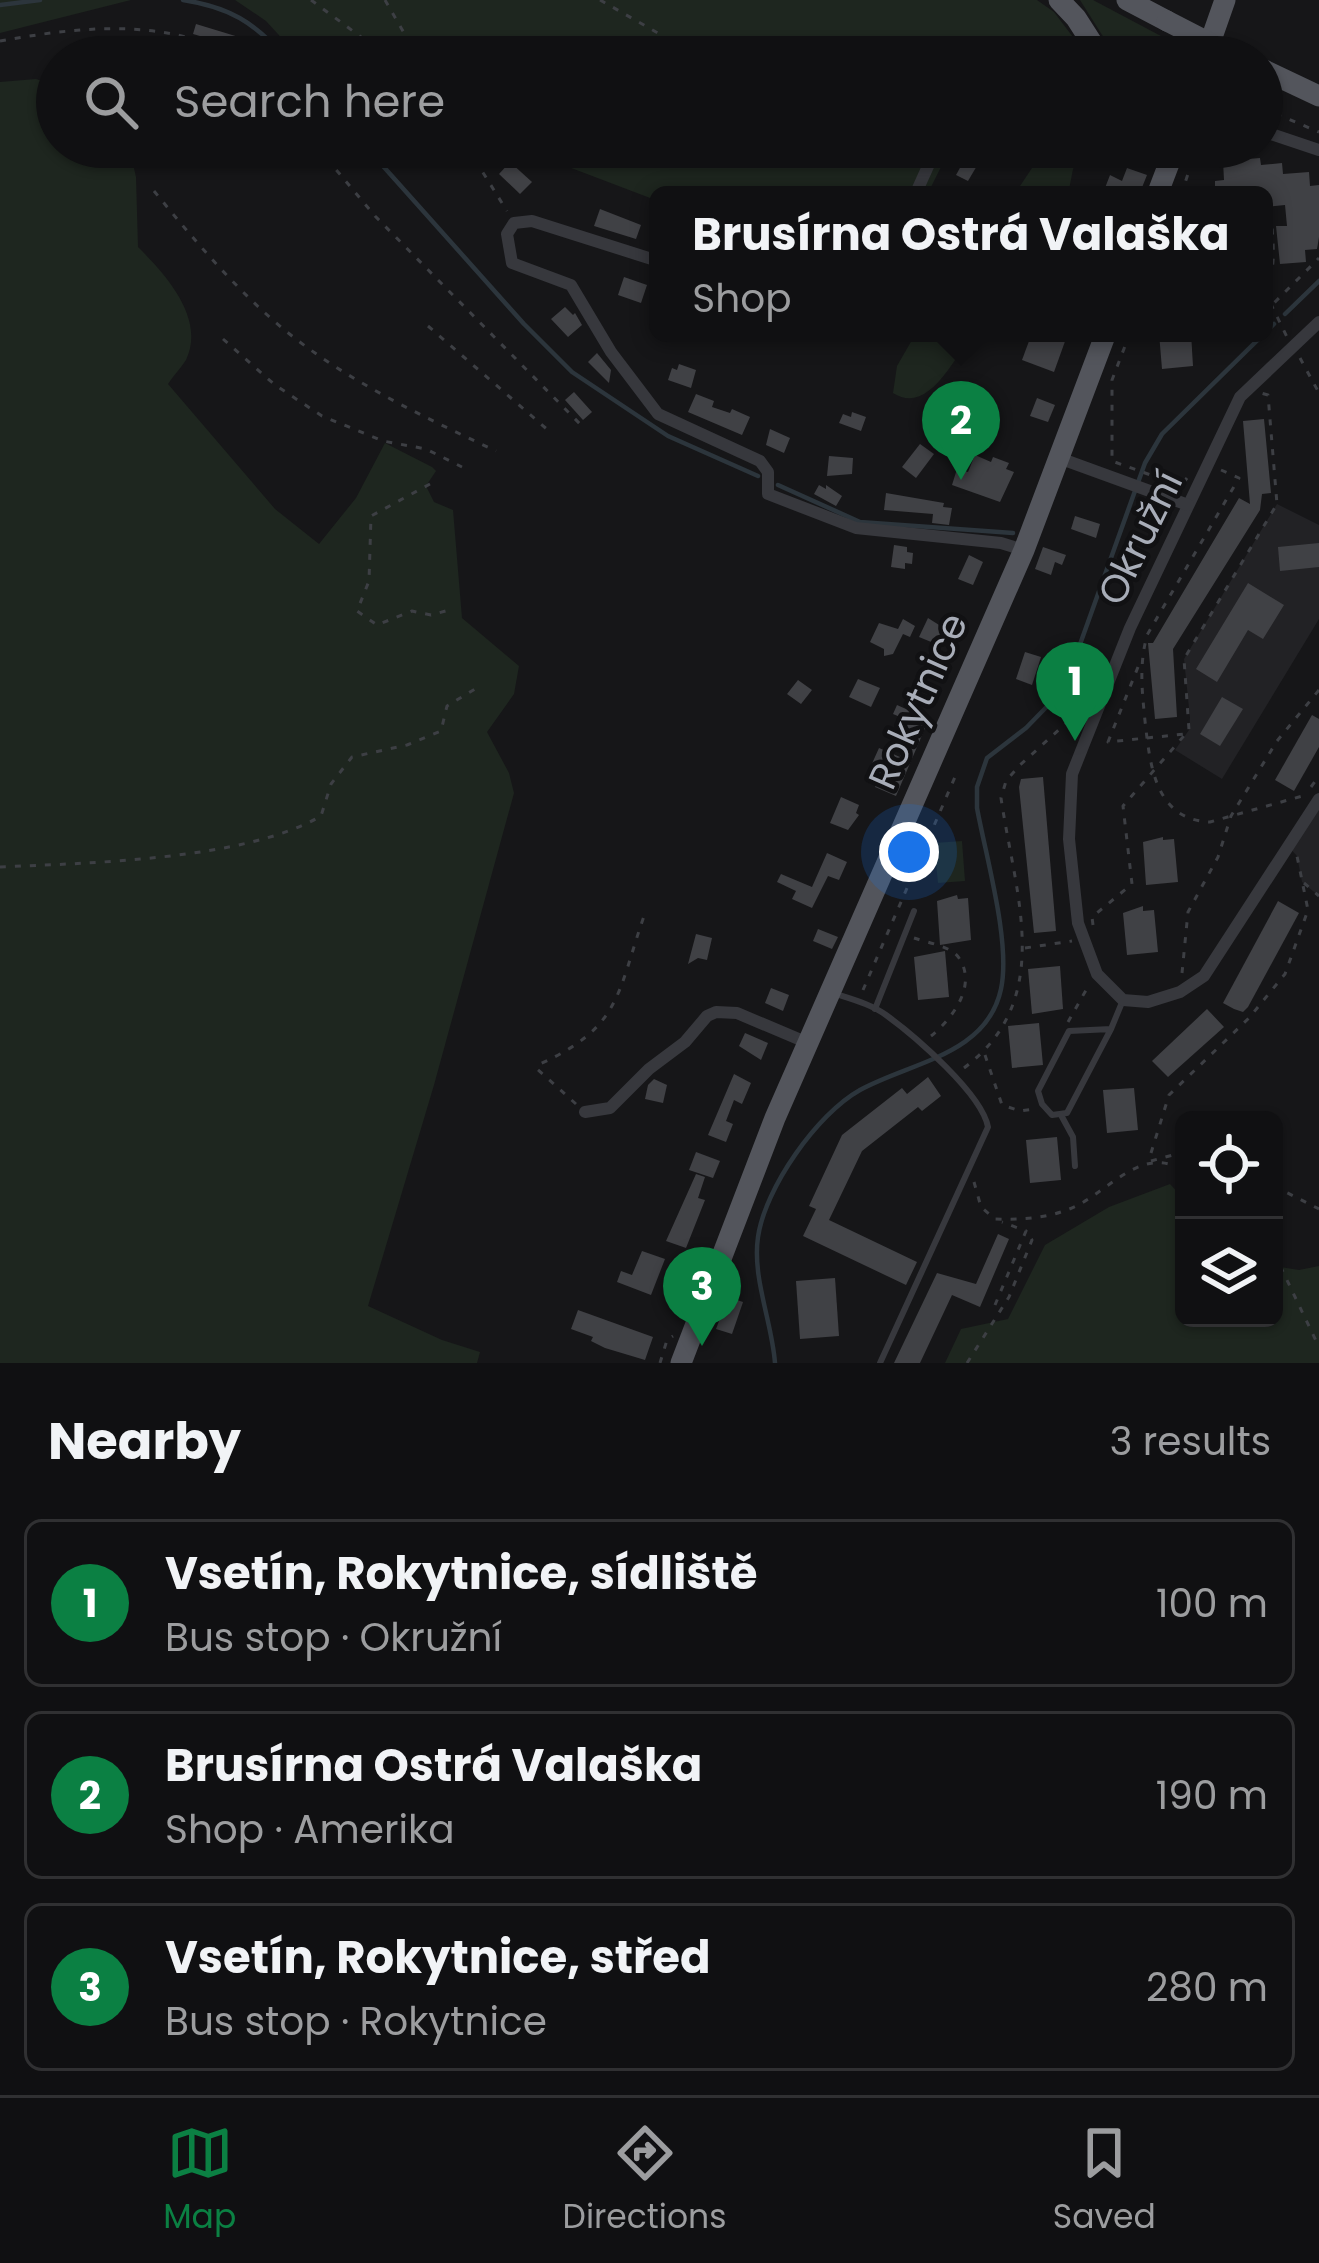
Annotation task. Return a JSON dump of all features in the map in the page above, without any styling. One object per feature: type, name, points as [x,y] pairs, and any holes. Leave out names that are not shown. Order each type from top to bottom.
[{"type":"main road","points":[[1059,0],[1088,36]]},
{"type":"main road","points":[[1127,0],[1196,36]]},
{"type":"main road","points":[[1212,36],[1225,0]]},
{"type":"main road","points":[[1283,79],[1319,96]]},
{"type":"main road","name":"Rokytnice","points":[[681,1363],[808,1042],[1024,550],[1103,342]]},
{"type":"street","points":[[1283,138],[1319,150]]},
{"type":"street","points":[[649,258],[532,221],[514,223],[506,235],[512,263],[571,286],[611,352],[658,414],[760,461],[768,472],[769,494],[856,529],[1001,543],[1024,550]]},
{"type":"street","name":"Okružní","points":[[1123,1000],[1097,974],[1078,940],[1069,839],[1072,774],[1130,628],[1240,397],[1319,322]]},
{"type":"street","points":[[1059,458],[1150,482],[1188,506]]},
{"type":"street","points":[[1123,1000],[1148,1002],[1180,992],[1204,976],[1316,803]]},
{"type":"street","points":[[585,1112],[610,1108],[716,1012],[737,1013],[808,1042]]},
{"type":"lane","points":[[875,1009],[914,911]]},
{"type":"lane","points":[[830,992],[875,1009],[922,1046],[985,1112],[988,1127],[880,1363]]},
{"type":"lane","points":[[1111,1029],[1070,1031],[1038,1091],[1052,1115],[1067,1113],[1111,1029],[1123,1000]]},
{"type":"lane","points":[[1061,1115],[1073,1137],[1076,1166]]},
{"type":"path","points":[[311,0],[360,36]]},
{"type":"path","points":[[385,0],[406,36]]},
{"type":"path","points":[[600,0],[663,36]]},
{"type":"path","points":[[0,41],[115,28],[154,29],[180,36]]},
{"type":"path","points":[[1283,117],[1319,132]]},
{"type":"path","points":[[335,168],[375,216],[580,424]]},
{"type":"path","points":[[480,168],[514,223]]},
{"type":"path","points":[[154,191],[207,255],[289,334],[385,397],[496,451]]},
{"type":"path","points":[[1286,334],[1273,309],[1319,258]]},
{"type":"path","points":[[428,326],[549,431]]},
{"type":"path","points":[[223,339],[274,385],[322,416],[383,441],[426,449],[461,467]]},
{"type":"path","points":[[1127,342],[1112,380],[1112,461],[1133,468],[1150,482]]},
{"type":"path","points":[[1298,353],[1319,393]]},
{"type":"path","points":[[1024,948],[1095,936],[1092,917],[1132,884],[1123,806],[1187,734],[1190,718],[1184,659],[1277,504],[1268,395],[1252,394]]},
{"type":"path","points":[[1187,734],[1108,742],[1148,635],[1239,478],[1208,465]]},
{"type":"path","points":[[430,484],[371,516],[369,581],[357,610],[377,625],[412,610],[431,615],[453,609]]},
{"type":"path","points":[[1139,663],[1151,776],[1176,813],[1210,822],[1306,796],[1319,776]]},
{"type":"path","points":[[0,867],[149,858],[291,833],[321,816],[331,784],[352,757],[407,745],[441,730],[447,706],[480,686]]},
{"type":"path","points":[[1180,992],[1188,912],[1218,857],[1231,816],[1277,741],[1319,690]]},
{"type":"path","points":[[952,1076],[984,1051],[1011,1012],[1022,980],[1024,948],[1001,798],[1006,781],[1087,708],[1081,726]]},
{"type":"path","points":[[858,1001],[955,777]]},
{"type":"path","points":[[1151,1153],[1169,1095],[1249,1018],[1285,974],[1308,910],[1297,856],[1288,846]]},
{"type":"path","points":[[1302,882],[1319,896]]},
{"type":"path","points":[[585,1112],[537,1069],[588,1038],[608,1018],[644,916]]},
{"type":"path","points":[[904,935],[947,949],[959,957],[964,972],[957,1008],[922,1046]]},
{"type":"path","points":[[1078,940],[1078,956]]},
{"type":"path","points":[[1069,1020],[1090,982],[1084,972]]},
{"type":"path","points":[[984,1051],[1002,1105],[1020,1111],[1036,1109]]},
{"type":"path","points":[[1031,1098],[1044,1120]]},
{"type":"path","points":[[994,1219],[1025,1220],[1068,1209],[1148,1162],[1175,1154]]},
{"type":"path","points":[[1148,1162],[1175,1166]]},
{"type":"path","points":[[967,1363],[1010,1297],[1032,1240],[1026,1231],[994,1219],[981,1207],[970,1167]]},
{"type":"path","points":[[1283,1191],[1319,1209]]},
{"type":"path","points":[[995,1305],[1026,1231]]},
{"type":"path","points":[[1283,1272],[1319,1347]]},
{"type":"shaded area","points":[[0,0],[131,0],[0,33]]},
{"type":"shaded area","points":[[235,0],[1037,0],[1054,12],[1072,36],[280,36]]},
{"type":"shaded area","points":[[1080,0],[1093,0],[1161,36],[1103,36]]},
{"type":"shaded area","points":[[36,79],[36,168],[134,168],[138,247],[180,298],[191,328],[186,360],[168,384],[275,509],[319,544],[356,498],[385,443],[432,467],[436,471],[426,486],[434,502],[453,510],[462,618],[519,666],[514,694],[487,732],[514,793],[368,1306],[480,1352],[477,1363],[0,1363],[0,82]]},
{"type":"shaded area","points":[[571,168],[940,168],[932,186],[649,186],[649,198]]},
{"type":"shaded area","points":[[1032,168],[1074,168],[1070,186],[1020,186]]},
{"type":"shaded area","points":[[911,342],[968,342],[940,381],[918,397],[893,393],[897,366]]},
{"type":"shaded area","points":[[1277,504],[1319,525],[1319,619],[1222,779],[1175,750],[1189,730],[1184,659]]},
{"type":"shaded area","points":[[1319,798],[1319,896],[1302,882],[1297,856],[1288,846]]},
{"type":"shaded area","points":[[962,841],[965,881],[938,883],[934,843]]},
{"type":"shaded area","points":[[1170,1184],[1175,1189],[1175,1327],[1283,1327],[1283,1267],[1319,1266],[1319,1363],[945,1363],[961,1329],[1008,1319],[1045,1245],[1109,1207]]},
{"type":"building","points":[[196,24],[235,36],[200,36],[193,34]]},
{"type":"building","points":[[504,168],[517,168],[532,182],[520,194],[499,174]]},
{"type":"building","points":[[960,168],[976,168],[968,181],[956,175]]},
{"type":"building","points":[[1127,168],[1147,175],[1143,186],[1106,186],[1110,175],[1122,181]]},
{"type":"building","points":[[1223,168],[1309,172],[1310,186],[1319,185],[1319,237],[1317,249],[1305,250],[1306,262],[1280,264],[1276,226],[1287,226],[1285,205],[1273,206],[1273,186],[1215,186],[1215,181],[1224,180]]},
{"type":"building","points":[[600,209],[641,225],[636,239],[594,226]]},
{"type":"building","points":[[624,277],[647,285],[641,303],[618,295]]},
{"type":"building","points":[[565,307],[582,325],[568,337],[551,319]]},
{"type":"building","points":[[1029,342],[1065,342],[1054,372],[1022,360]]},
{"type":"building","points":[[1160,342],[1192,342],[1193,366],[1162,369]]},
{"type":"building","points":[[597,353],[611,370],[609,383],[588,362]]},
{"type":"building","points":[[679,364],[696,370],[691,388],[668,380]]},
{"type":"building","points":[[574,392],[592,412],[583,420],[565,400]]},
{"type":"building","points":[[696,394],[714,401],[712,407],[750,417],[742,435],[688,412]]},
{"type":"building","points":[[1037,398],[1055,405],[1048,422],[1030,416]]},
{"type":"building","points":[[852,412],[866,417],[861,431],[839,423],[843,414],[851,417]]},
{"type":"building","points":[[1264,419],[1271,493],[1262,494],[1260,510],[1173,649],[1177,717],[1155,719],[1148,643],[1153,643],[1239,498],[1250,504],[1243,421]]},
{"type":"building","points":[[770,429],[790,438],[784,453],[766,445]]},
{"type":"building","points":[[920,444],[934,454],[916,478],[902,467]]},
{"type":"building","points":[[975,455],[1009,463],[1006,469],[1014,472],[1000,502],[952,485],[957,469],[968,472]]},
{"type":"building","points":[[829,456],[853,458],[852,474],[827,476]]},
{"type":"building","points":[[819,485],[842,496],[836,506],[814,494]]},
{"type":"building","points":[[886,493],[944,503],[943,507],[952,508],[949,525],[932,523],[933,514],[884,510]]},
{"type":"building","points":[[1075,516],[1100,524],[1096,538],[1071,529]]},
{"type":"building","points":[[1319,543],[1319,567],[1280,571],[1278,547]]},
{"type":"building","points":[[894,545],[913,553],[912,564],[905,563],[905,569],[891,567]]},
{"type":"building","points":[[1043,547],[1066,555],[1062,565],[1055,562],[1051,575],[1035,569]]},
{"type":"building","points":[[969,555],[983,562],[973,585],[958,579]]},
{"type":"building","points":[[1248,583],[1284,605],[1263,639],[1248,630],[1217,682],[1196,669]]},
{"type":"building","points":[[928,618],[947,630],[941,646],[919,637]]},
{"type":"building","points":[[903,619],[915,626],[910,637],[903,634],[893,654],[884,656],[884,649],[870,642],[879,623],[898,629]]},
{"type":"building","points":[[1025,652],[1041,657],[1032,685],[1016,679]]},
{"type":"building","points":[[858,679],[880,688],[871,707],[849,697]]},
{"type":"building","points":[[798,680],[812,690],[801,704],[787,694]]},
{"type":"building","points":[[1222,697],[1243,709],[1220,746],[1200,734]]},
{"type":"building","points":[[897,705],[924,717],[926,726],[896,796],[875,787],[881,773],[870,768],[879,748],[900,757],[908,739],[898,735],[905,719],[893,714]]},
{"type":"building","points":[[1312,715],[1319,719],[1319,747],[1294,791],[1275,780]]},
{"type":"building","points":[[1043,777],[1056,931],[1034,933],[1019,787],[1021,779]]},
{"type":"building","points":[[841,797],[859,805],[859,815],[848,830],[830,823]]},
{"type":"building","points":[[1174,839],[1178,882],[1146,885],[1143,842]]},
{"type":"building","points":[[827,853],[847,862],[839,880],[828,876],[812,908],[792,899],[796,891],[777,882],[781,874],[812,887]]},
{"type":"building","points":[[957,895],[968,898],[971,940],[940,945],[937,901]]},
{"type":"building","points":[[1278,901],[1299,913],[1248,1007],[1243,1012],[1234,1009],[1223,1003]]},
{"type":"building","points":[[1143,906],[1143,911],[1154,910],[1158,952],[1127,955],[1123,913]]},
{"type":"building","points":[[818,929],[838,937],[832,949],[813,941]]},
{"type":"building","points":[[696,934],[712,938],[707,960],[698,958],[688,964]]},
{"type":"building","points":[[945,951],[949,997],[918,1000],[914,957]]},
{"type":"building","points":[[1060,966],[1063,1009],[1032,1014],[1028,969]]},
{"type":"building","points":[[771,988],[789,995],[783,1011],[765,1003]]},
{"type":"building","points":[[1207,1009],[1224,1027],[1168,1077],[1152,1061]]},
{"type":"building","points":[[1039,1023],[1043,1065],[1012,1068],[1008,1026]]},
{"type":"building","points":[[745,1033],[768,1043],[761,1060],[739,1046]]},
{"type":"building","points":[[734,1074],[751,1083],[742,1104],[734,1100],[726,1121],[733,1124],[726,1142],[708,1135]]},
{"type":"building","points":[[928,1077],[941,1096],[922,1111],[918,1107],[862,1151],[829,1220],[917,1262],[906,1285],[803,1236],[816,1209],[809,1206],[842,1135],[902,1088],[907,1094]]},
{"type":"building","points":[[654,1079],[667,1085],[663,1103],[645,1099]]},
{"type":"building","points":[[1134,1088],[1138,1130],[1107,1133],[1103,1090]]},
{"type":"building","points":[[1057,1137],[1061,1180],[1030,1183],[1026,1140]]},
{"type":"building","points":[[696,1152],[720,1161],[713,1178],[689,1170]]},
{"type":"building","points":[[696,1174],[705,1177],[698,1198],[705,1200],[686,1248],[666,1241]]},
{"type":"building","points":[[998,1234],[1009,1239],[980,1307],[952,1295],[920,1363],[894,1363],[937,1273],[976,1284]]},
{"type":"building","points":[[642,1251],[665,1259],[651,1295],[617,1282],[621,1271],[632,1275]]},
{"type":"building","points":[[835,1278],[839,1336],[800,1339],[796,1281]]},
{"type":"building","points":[[728,1297],[743,1302],[732,1334],[716,1329]]},
{"type":"building","points":[[578,1310],[653,1337],[645,1360],[605,1348],[591,1341],[593,1337],[571,1329]]},
{"type":"waterway","points":[[0,5],[40,0]]},
{"type":"waterway","points":[[183,0],[240,18],[264,36]]},
{"type":"waterway","points":[[385,168],[572,372],[668,436],[758,476]]},
{"type":"waterway","points":[[1285,314],[1319,281]]},
{"type":"waterway","points":[[775,1363],[757,1253],[771,1197],[795,1154],[844,1101],[964,1043],[993,1011],[1001,989],[1003,948],[977,808],[977,787],[987,758],[1026,728],[1064,689],[1145,463],[1162,434],[1256,342]]},
{"type":"waterway","points":[[778,485],[860,522],[1013,533]]},
{"type":"place","name":"Brusírna Ostrá Valaška","points":[[961,480]]},
{"type":"place","name":"Vsetín, Rokytnice, sídliště","points":[[1075,741]]},
{"type":"place","name":"Vsetín, Rokytnice, střed","points":[[702,1346]]}]
